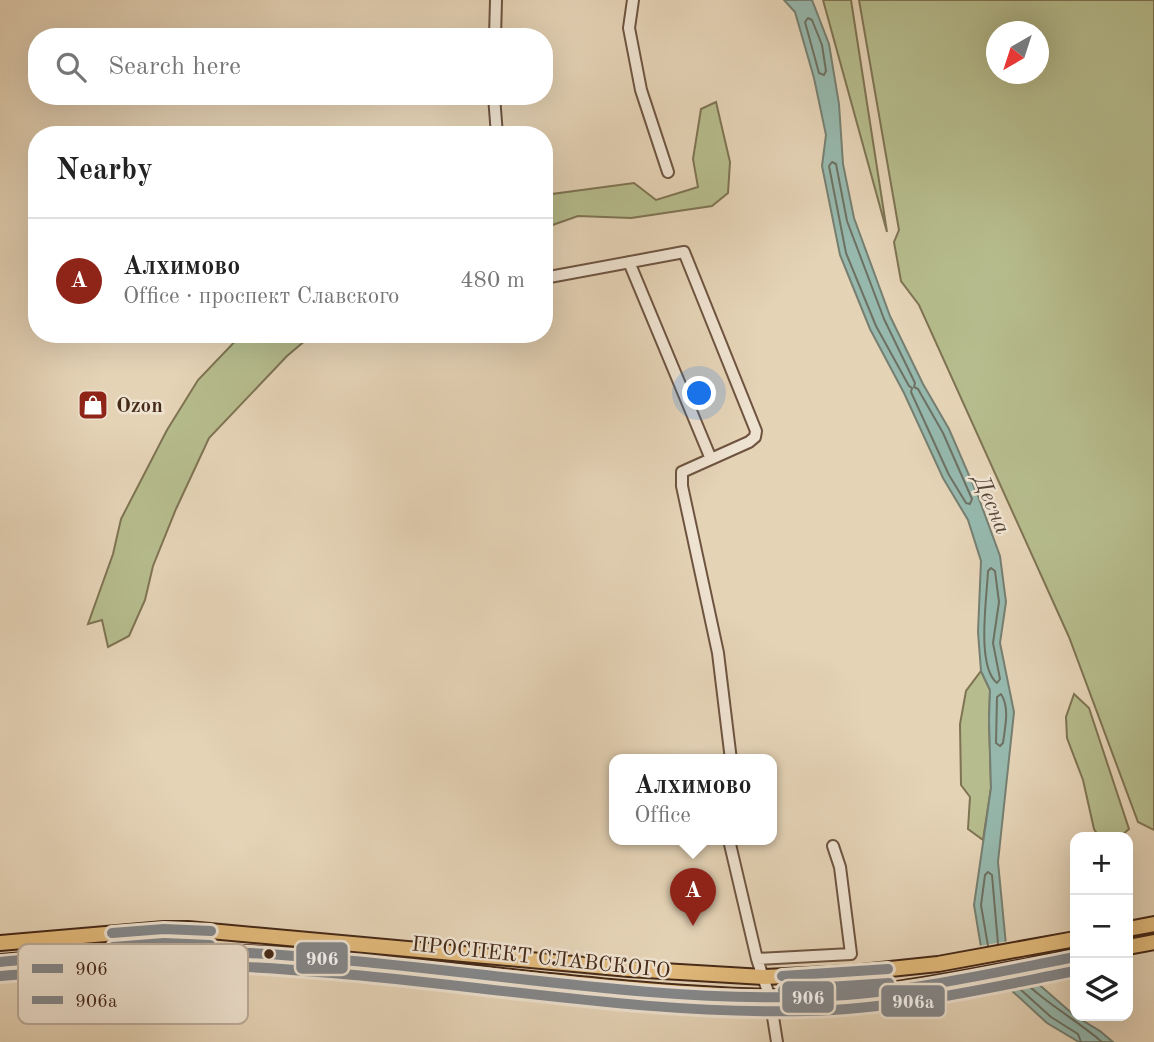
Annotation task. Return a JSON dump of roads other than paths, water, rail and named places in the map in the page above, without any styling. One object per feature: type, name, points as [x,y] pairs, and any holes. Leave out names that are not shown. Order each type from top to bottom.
[{"type":"main road","name":"ПРОСПЕКТ СЛАВСКОГО","points":[[0,943],[188,929],[637,970],[764,977],[852,973],[938,964],[1070,940]]},
{"type":"main road","points":[[1133,946],[1153,942]]},
{"type":"main road","name":"ПРОСПЕКТ СЛАВСКОГО","points":[[248,955],[395,964],[663,991],[770,998],[838,996],[938,983],[1070,958]]},
{"type":"main road","name":"ПРОСПЕКТ СЛАВСКОГО","points":[[0,962],[18,961]]},
{"type":"street","points":[[495,28],[496,0]]},
{"type":"street","points":[[633,0],[629,28],[641,90],[668,172]]},
{"type":"street","points":[[495,105],[496,126]]},
{"type":"street","points":[[553,276],[684,252],[756,431],[755,437],[749,442],[682,472],[681,480],[718,653],[730,754]]},
{"type":"street","points":[[629,262],[711,459]]},
{"type":"street","points":[[731,845],[757,959],[770,998],[777,1042]]},
{"type":"street","points":[[757,959],[851,954],[840,867],[833,846]]},
{"type":"water","points":[[784,0],[812,0],[829,44],[839,104],[843,164],[854,218],[890,316],[923,384],[949,429],[1000,556],[1006,602],[1000,643],[1014,712],[998,862],[1006,945],[1027,974],[1070,1012],[1070,1021],[1083,1021],[1113,1042],[1079,1042],[1047,1023],[984,965],[974,905],[991,788],[990,690],[981,671],[978,632],[981,561],[968,520],[943,478],[904,393],[870,329],[840,255],[822,166],[826,135],[814,78],[795,12]]},
{"type":"place","name":"Ozon","points":[[93,405]]},
{"type":"place","name":"Алхимово","points":[[693,926]]},
{"type":"water label","name":"Десна","points":[[993,504]]}]
